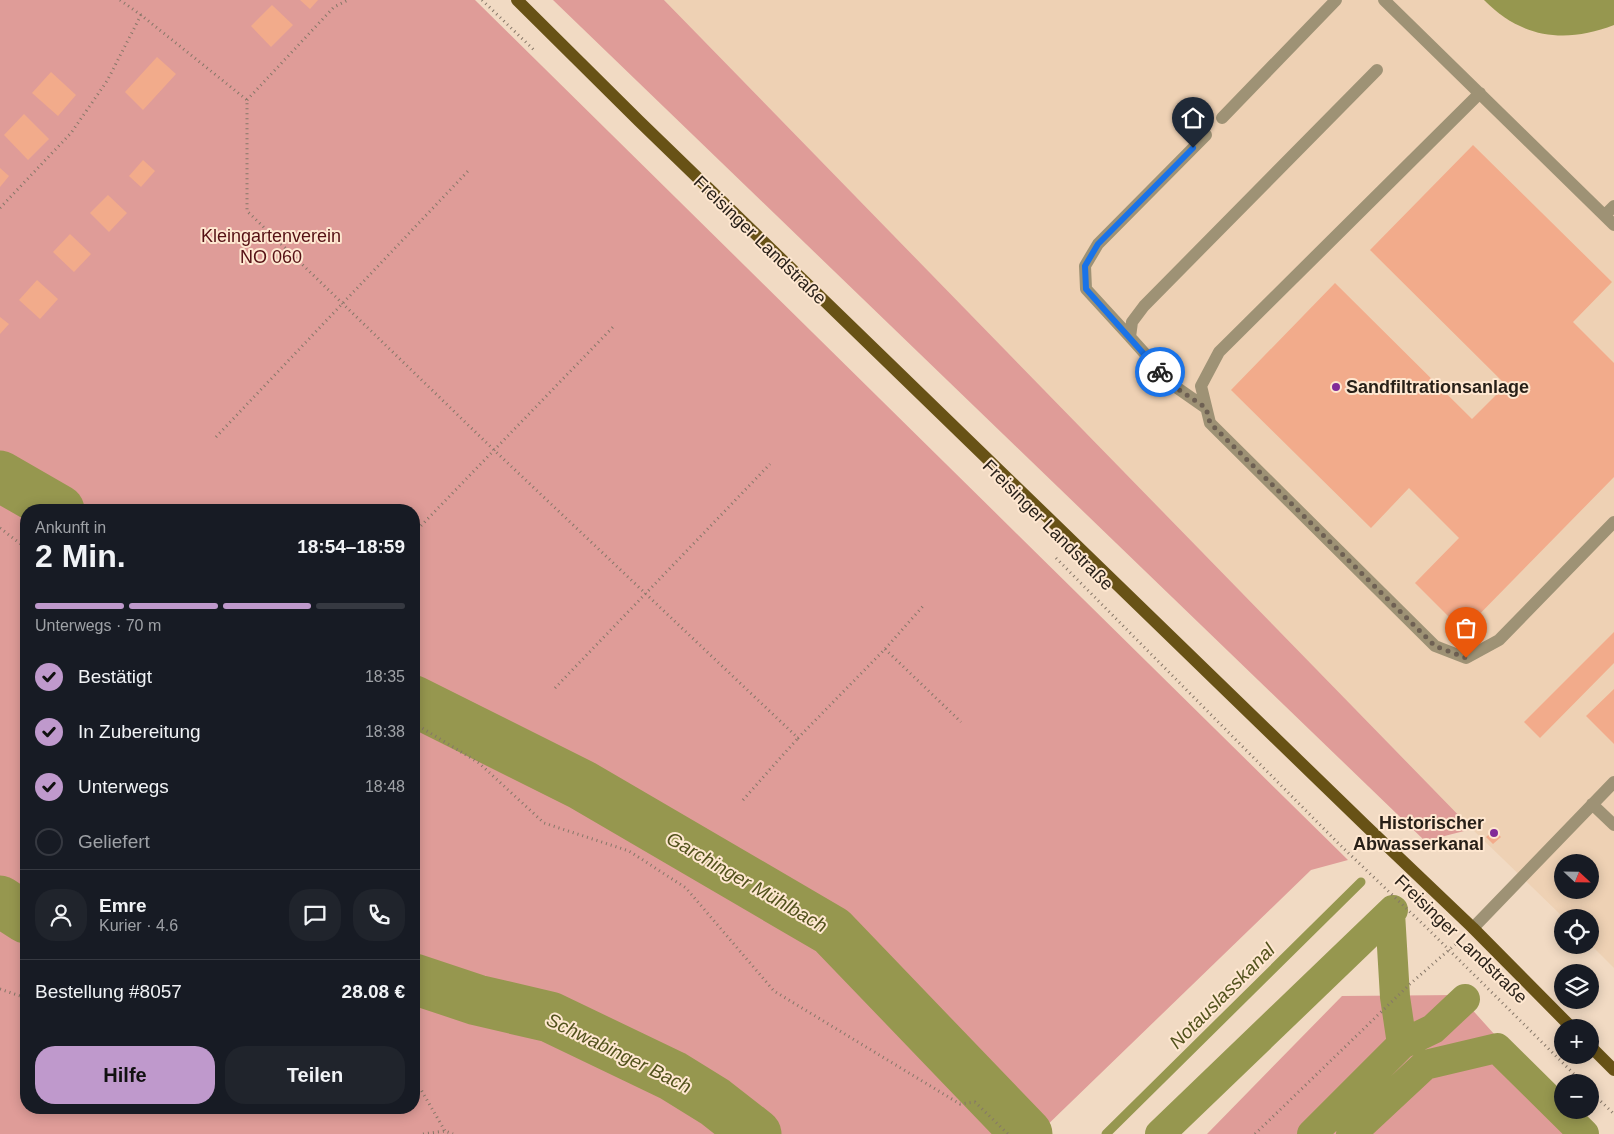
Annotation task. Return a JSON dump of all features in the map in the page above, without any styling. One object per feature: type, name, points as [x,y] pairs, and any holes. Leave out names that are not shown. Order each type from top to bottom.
[{"type":"main road","name":"Freisinger Landstraße","points":[[517,0],[639,121],[1472,928],[1563,1019]]},
{"type":"main road","points":[[1599,1055],[1614,1070]]},
{"type":"lane","points":[[1222,118],[1336,0]]},
{"type":"lane","points":[[1384,0],[1614,224]]},
{"type":"lane","points":[[1130,337],[1132,322],[1144,306],[1377,70]]},
{"type":"lane","points":[[1480,93],[1219,352],[1201,386],[1210,423],[1435,646],[1466,658],[1499,640],[1614,522]]},
{"type":"lane","points":[[1206,135],[1098,244],[1085,266],[1086,289],[1172,385],[1206,408]]},
{"type":"lane","points":[[1605,215],[1614,206]]},
{"type":"lane","points":[[1472,928],[1614,782]]},
{"type":"lane","points":[[1592,804],[1614,826]]},
{"type":"path","points":[[120,0],[247,100]]},
{"type":"path","points":[[348,0],[334,7],[247,100],[247,211],[494,450],[798,738]]},
{"type":"path","points":[[482,0],[540,55]]},
{"type":"path","points":[[0,208],[70,133],[107,81],[141,15]]},
{"type":"path","points":[[216,437],[469,170]]},
{"type":"path","points":[[420,527],[614,326]]},
{"type":"path","points":[[556,688],[770,464]]},
{"type":"path","points":[[0,528],[20,543]]},
{"type":"path","name":"Freisinger Landstraße","points":[[1054,556],[1339,844],[1574,1074]]},
{"type":"path","points":[[743,800],[798,738],[885,649],[925,604]]},
{"type":"path","points":[[885,649],[960,722]]},
{"type":"path","points":[[420,727],[479,763],[544,823],[629,851],[686,888],[774,991],[960,1104],[975,1102],[1008,1134]]},
{"type":"path","points":[[1255,1134],[1410,984],[1449,951]]},
{"type":"path","points":[[0,989],[20,996]]},
{"type":"path","points":[[420,1088],[445,1131]]},
{"type":"path","points":[[1599,1100],[1614,1114]]},
{"type":"path","points":[[423,1134],[445,1131],[453,1134]]},
{"type":"shaded area","points":[[664,0],[1614,0],[1614,968],[1599,953],[1599,909],[1555,909],[1472,829]]},
{"type":"shaded area","points":[[1484,0],[1614,0],[1614,25],[1578,34],[1544,34],[1528,30],[1513,23]]},
{"type":"green space","name":"Kleingartenverein NO 060","points":[[0,0],[475,0],[1348,860],[1311,870],[1038,1134],[0,1134]]},
{"type":"green space","points":[[553,0],[664,0],[1472,829],[1425,841]]},
{"type":"green space","points":[[1459,995],[1554,1101],[1554,1119],[1571,1119],[1584,1134],[1207,1134],[1342,996]]},
{"type":"building","points":[[300,0],[318,0],[310,9]]},
{"type":"building","points":[[272,5],[293,25],[271,47],[251,26]]},
{"type":"building","points":[[157,57],[176,74],[143,110],[125,92]]},
{"type":"building","points":[[51,72],[76,95],[58,116],[32,93]]},
{"type":"building","points":[[24,114],[49,139],[28,160],[4,135]]},
{"type":"building","name":"Sandfiltrationsanlage","points":[[1473,145],[1612,282],[1573,322],[1614,363],[1614,477],[1463,631],[1415,583],[1459,538],[1409,488],[1371,528],[1231,390],[1335,283],[1472,419],[1506,385],[1370,250]]},
{"type":"building","points":[[143,160],[155,171],[141,187],[129,176]]},
{"type":"building","points":[[0,168],[9,176],[0,187]]},
{"type":"building","points":[[108,195],[127,213],[109,232],[90,213]]},
{"type":"building","points":[[70,234],[91,254],[74,272],[53,252]]},
{"type":"building","points":[[37,280],[58,299],[40,319],[19,300]]},
{"type":"building","points":[[0,317],[9,324],[0,334]]},
{"type":"building","points":[[1614,632],[1614,663],[1540,738],[1524,722]]},
{"type":"building","points":[[1614,689],[1614,744],[1586,716]]},
{"type":"building","name":"Historischer Abwasserkanal","points":[[1494,830],[1501,837],[1493,844],[1486,837]]},
{"type":"waterway","name":"Garchinger Mühlbach","points":[[0,476],[49,504]]},
{"type":"waterway","name":"Garchinger Mühlbach","points":[[420,704],[582,785],[832,931],[1027,1134]]},
{"type":"waterway","name":"Notauslasskanal","points":[[1106,1134],[1361,882]]},
{"type":"waterway","name":"Schwabinger Bach","points":[[0,901],[20,914]]},
{"type":"waterway","points":[[1160,1134],[1393,910]]},
{"type":"waterway","points":[[1390,913],[1395,997],[1402,1044]]},
{"type":"waterway","name":"Schwabinger Bach","points":[[420,981],[477,1000],[550,1017],[673,1076],[715,1102],[756,1134]]},
{"type":"waterway","points":[[1312,1134],[1402,1044],[1433,1029],[1465,999]]},
{"type":"waterway","points":[[1351,1134],[1425,1065],[1497,1048],[1584,1134]]},
{"type":"way so far","points":[[1160,372],[1172,385],[1206,408],[1210,423],[1435,646],[1466,658]]},
{"type":"place","name":"Sandfiltrationsanlage","points":[[1336,387]]},
{"type":"place","name":"Historischer Abwasserkanal","points":[[1494,833]]},
{"type":"route","points":[[1160,372],[1086,289],[1085,266],[1098,244],[1193,148]]}]
